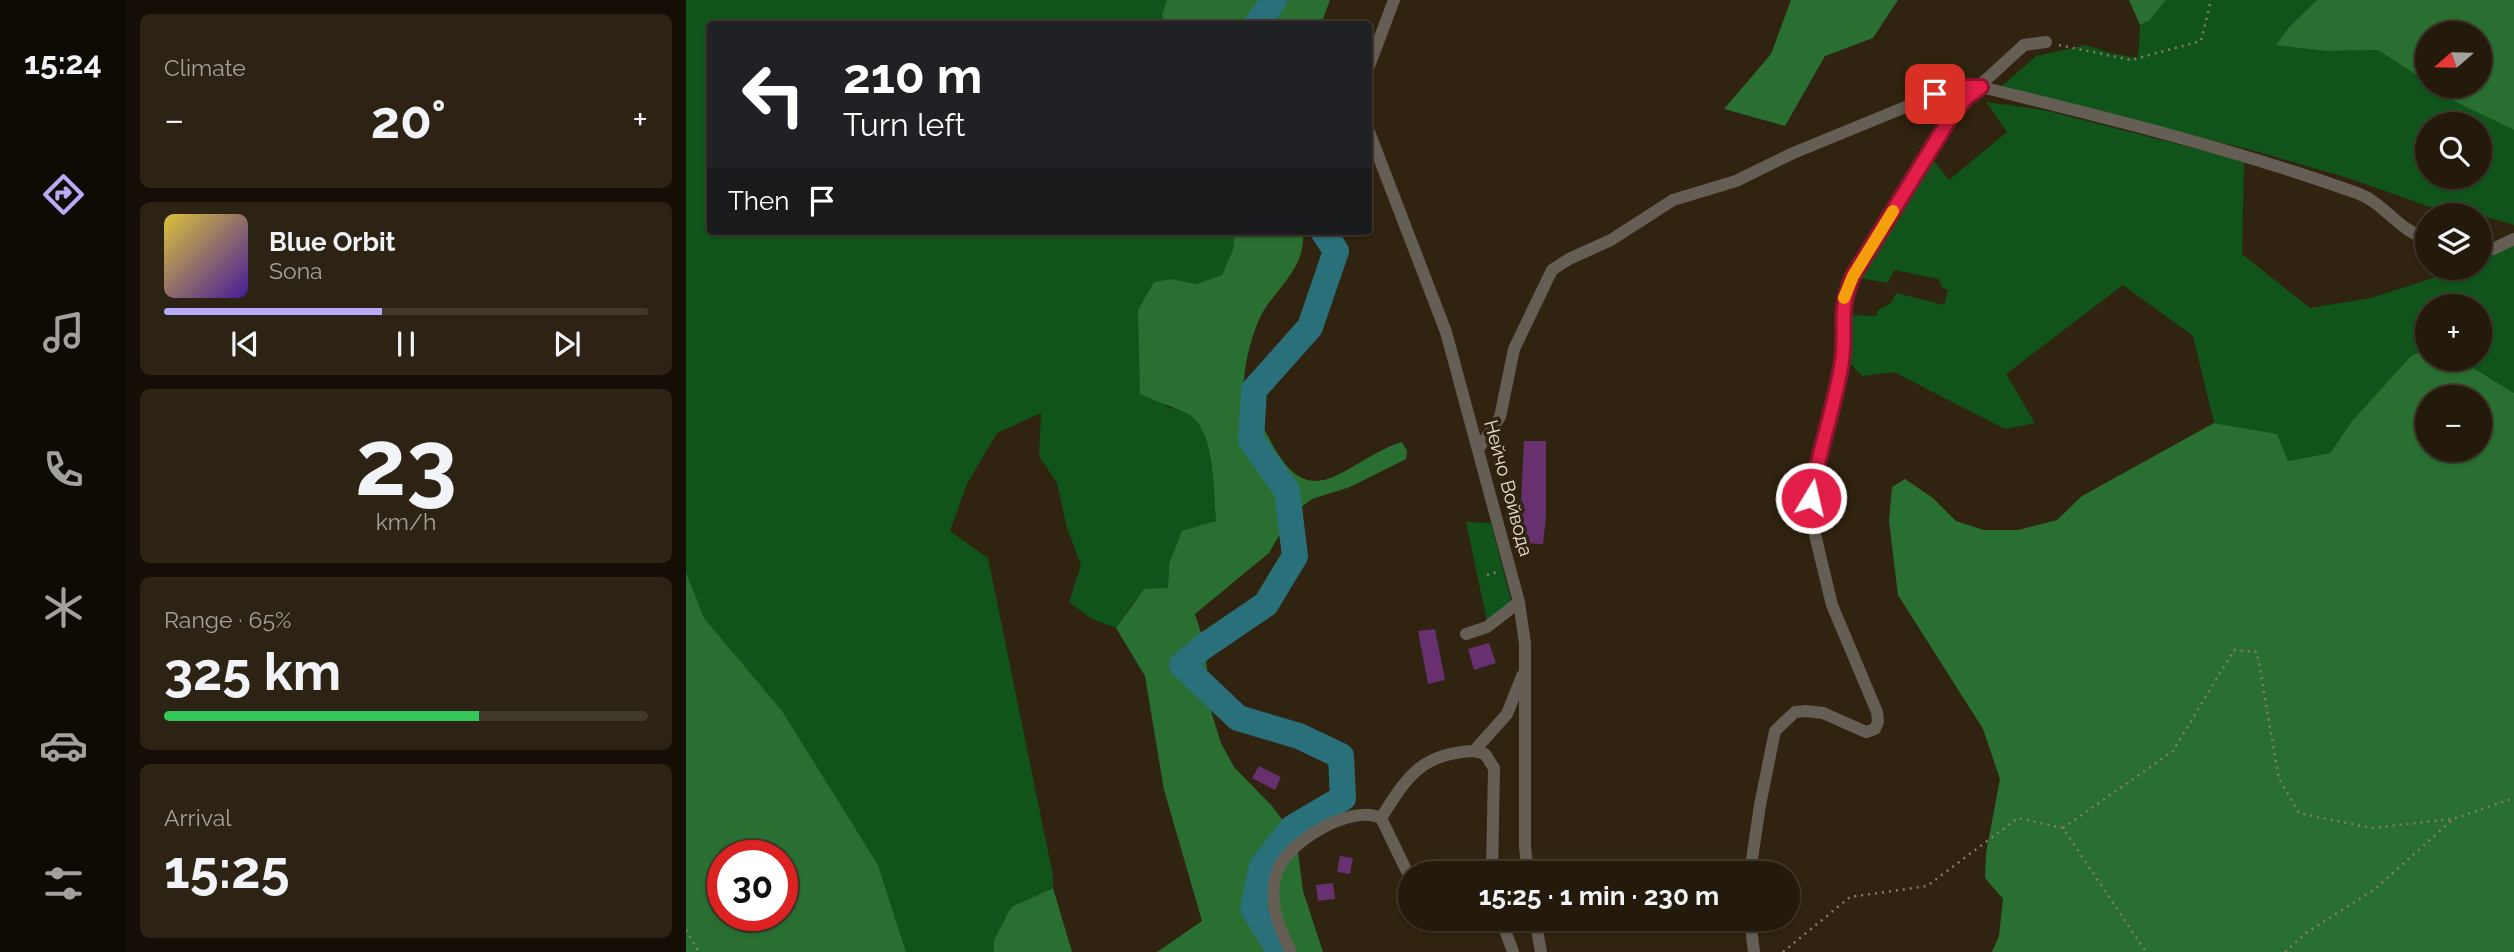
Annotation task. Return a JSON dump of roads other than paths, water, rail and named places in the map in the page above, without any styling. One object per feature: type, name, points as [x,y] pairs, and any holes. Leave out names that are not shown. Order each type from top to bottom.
[{"type":"street","points":[[1372,58],[1394,0]]},
{"type":"street","points":[[1752,861],[1775,731],[1794,712],[1823,713],[1866,732],[1875,729],[1878,722],[1877,712],[1832,605],[1812,522],[1811,498],[1817,460],[1842,359],[1844,298],[1853,276],[1952,115],[1966,98],[2025,46],[2046,42]]},
{"type":"street","points":[[1479,448],[1500,417],[1514,349],[1552,270],[1569,259],[1611,240],[1673,200],[1736,181],[1791,154],[1954,87],[1981,87],[2245,154],[2361,194],[2380,206],[2398,225],[2415,233]]},
{"type":"street","name":"Нейчо Войвода","points":[[1372,139],[1446,332],[1518,602],[1525,643],[1527,861]]},
{"type":"street","points":[[2492,249],[2514,239]]},
{"type":"street","points":[[1466,634],[1487,627],[1518,602]]},
{"type":"street","points":[[1474,751],[1507,715],[1525,669]]},
{"type":"street","points":[[1381,818],[1413,772],[1428,761],[1455,752],[1474,751],[1485,754],[1494,768],[1492,861]]},
{"type":"street","points":[[1291,952],[1275,918],[1275,875],[1282,862],[1318,830],[1359,815],[1374,815],[1381,818],[1402,861]]},
{"type":"street","points":[[1505,931],[1513,952]]},
{"type":"street","points":[[1537,931],[1541,952]]},
{"type":"street","points":[[1751,931],[1754,952]]},
{"type":"waterway","points":[[1259,21],[1274,0]]},
{"type":"waterway","points":[[1280,952],[1253,908],[1262,866],[1292,828],[1343,798],[1341,756],[1299,736],[1238,718],[1182,665],[1203,647],[1266,604],[1295,556],[1287,491],[1251,440],[1254,390],[1310,327],[1336,251],[1326,235]]}]
